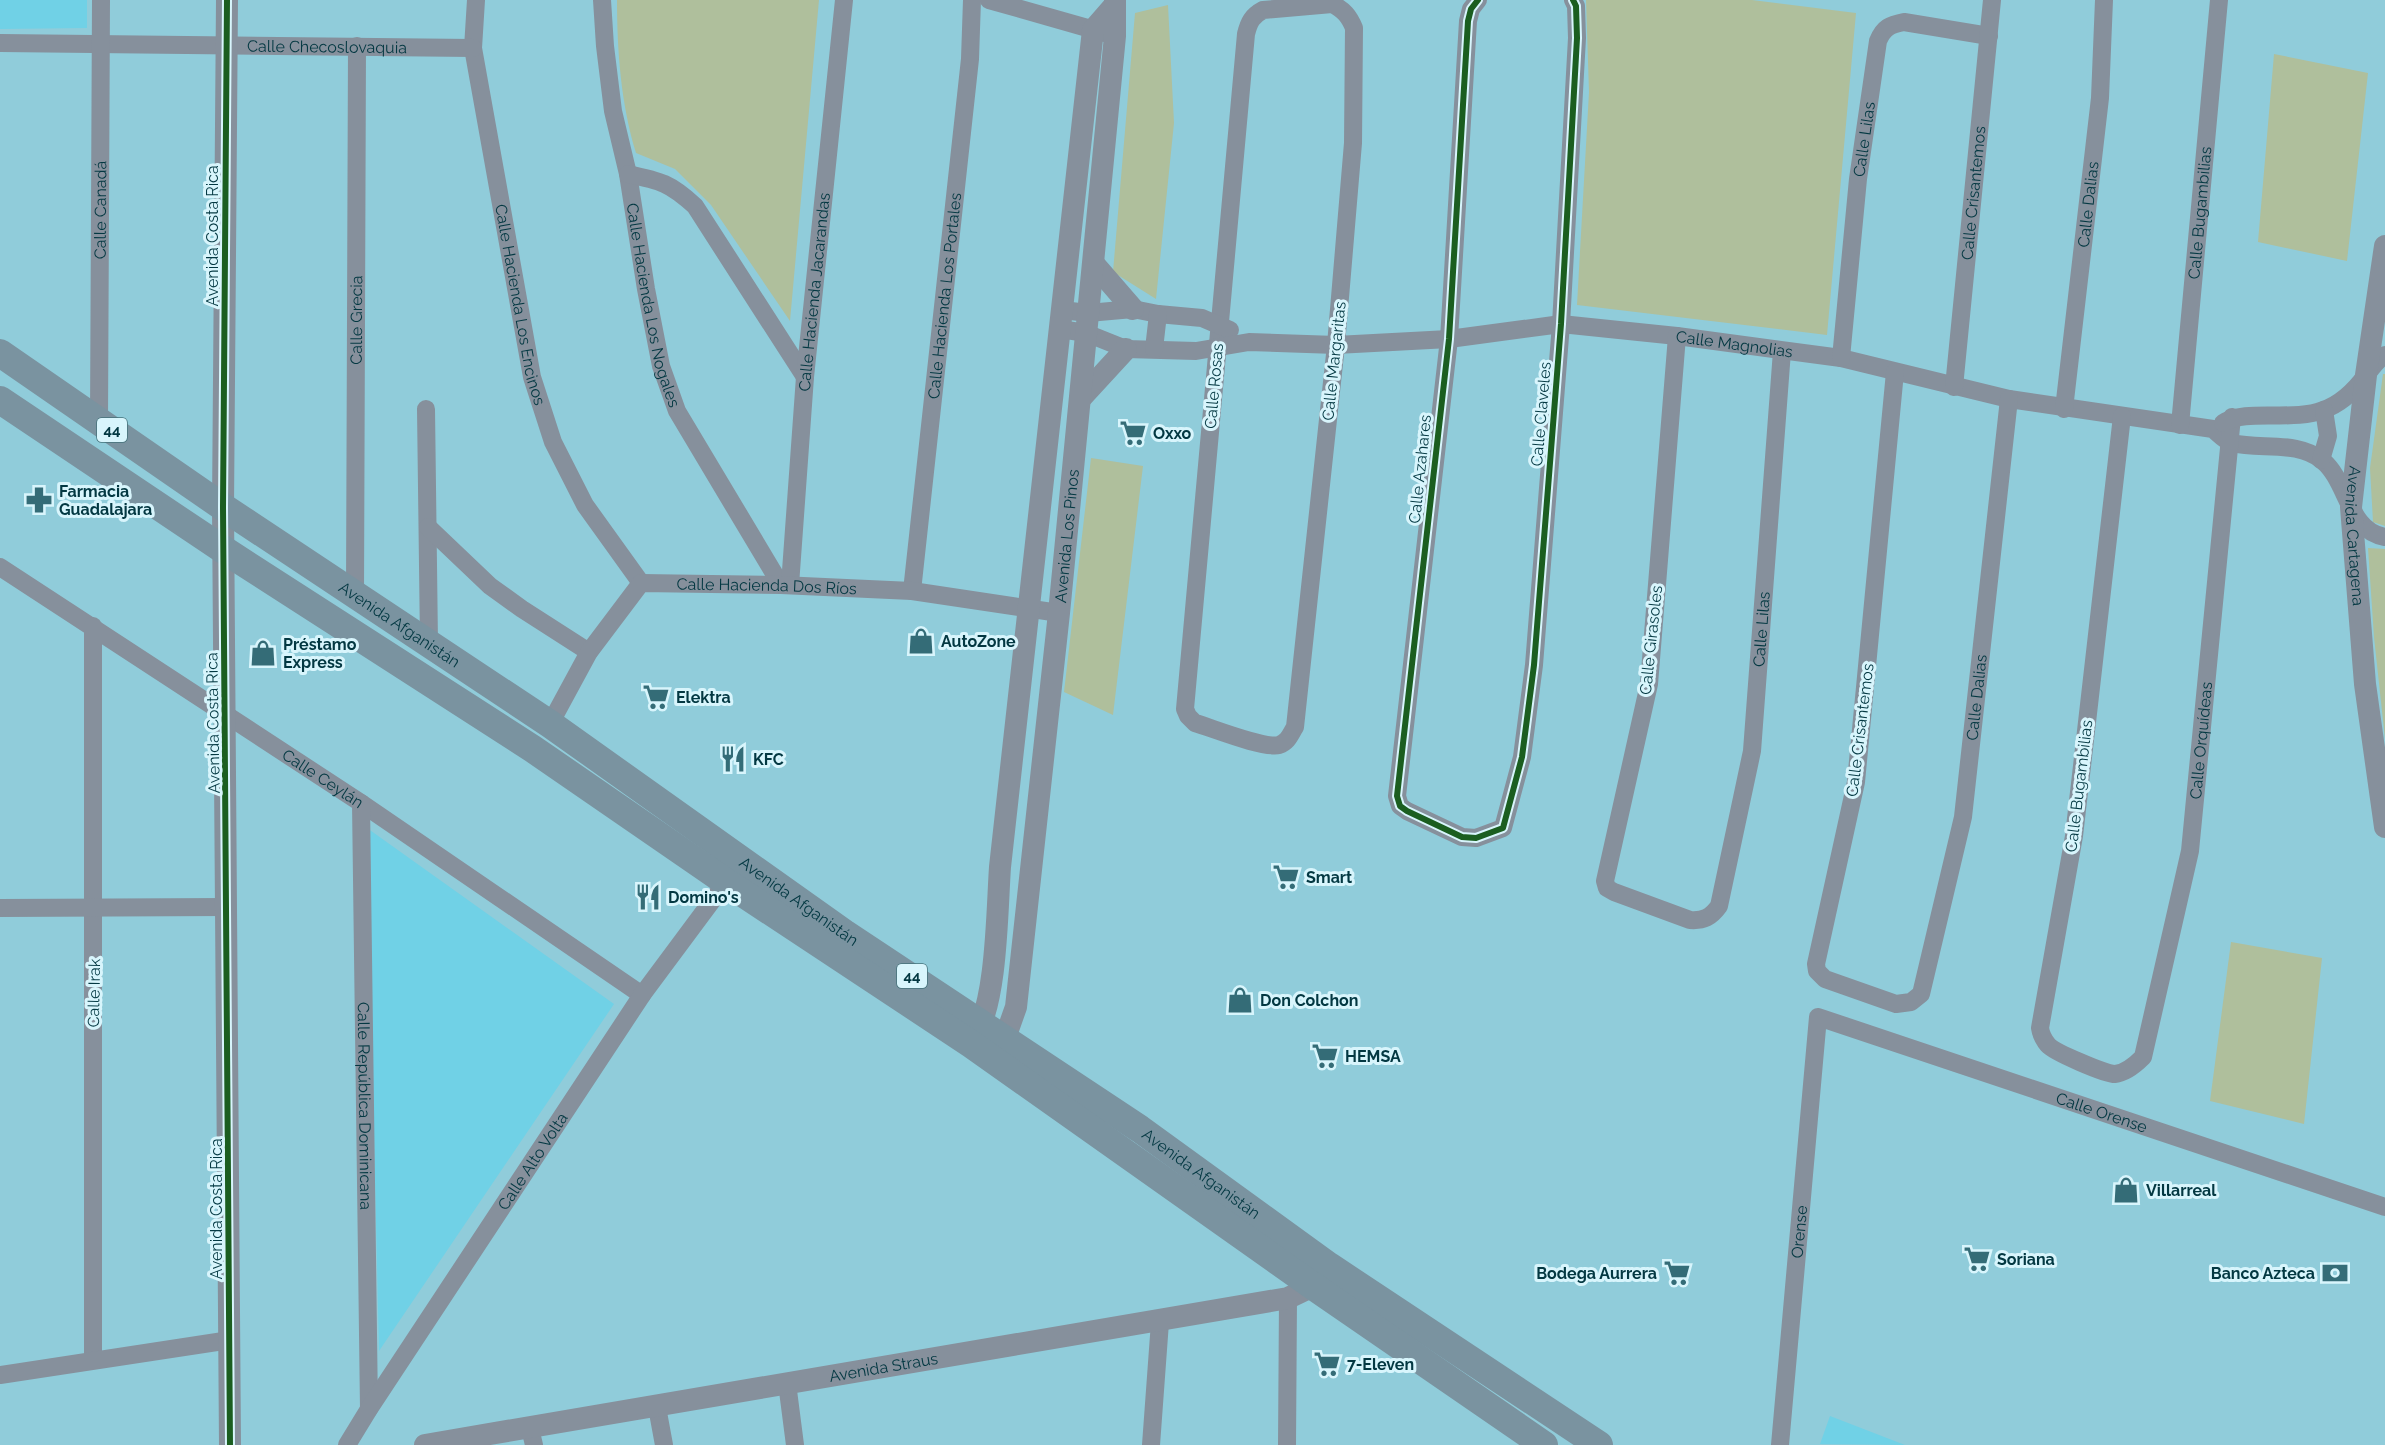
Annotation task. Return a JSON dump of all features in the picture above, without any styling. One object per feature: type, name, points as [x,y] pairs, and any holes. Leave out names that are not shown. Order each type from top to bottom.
[{"type":"main road","name":"Avenida Afganistán","points":[[0,353],[224,507],[550,724],[844,933],[988,1041]]},
{"type":"main road","name":"Avenida Afganistán","points":[[0,399],[224,550],[533,749],[726,882],[988,1041],[1140,1129],[1310,1284],[1544,1445]]},
{"type":"main road","name":"Avenida Afganistán","points":[[1310,1284],[1599,1445]]},
{"type":"street","name":"Calle Canadá","points":[[99,420],[101,0]]},
{"type":"street","name":"Avenida Costa Rica","points":[[227,0],[224,550],[230,1445]]},
{"type":"street","name":"Calle Hacienda Los Encinos","points":[[476,0],[473,48],[532,377],[553,442],[585,505],[641,584]]},
{"type":"street","name":"Calle Hacienda Los Nogales","points":[[602,0],[605,45],[614,111],[628,174],[661,366],[677,411],[786,585]]},
{"type":"street","name":"Calle Hacienda Jacarandas","points":[[786,585],[844,0]]},
{"type":"street","name":"Calle Hacienda Los Portales","points":[[912,591],[970,59],[972,0]]},
{"type":"street","points":[[988,0],[1115,36]]},
{"type":"street","name":"Calle Azahares","points":[[1478,0],[1471,9],[1468,21],[1449,339],[1397,796],[1400,806],[1407,811],[1462,837],[1476,838],[1503,828]]},
{"type":"street","name":"Calle Claveles","points":[[1503,828],[1522,757],[1534,665],[1561,324],[1577,38],[1576,6],[1573,0]]},
{"type":"street","name":"Calle Crisantemos","points":[[1954,387],[1992,0]]},
{"type":"street","name":"Calle Dalias","points":[[2064,409],[2100,98],[2104,0]]},
{"type":"street","name":"Calle Bugambilias","points":[[2180,425],[2219,0]]},
{"type":"street","name":"Avenida Los Pinos","points":[[988,1041],[1000,867],[1093,30],[1114,3]]},
{"type":"street","name":"Avenida Los Pinos","points":[[988,1041],[1016,1007],[1094,264],[1115,36],[1114,3]]},
{"type":"street","name":"Calle Rosas","points":[[1295,728],[1287,740],[1277,746],[1265,745],[1195,723],[1185,709],[1246,34],[1249,21],[1263,10],[1332,4]]},
{"type":"street","name":"Calle Margaritas","points":[[1295,728],[1336,345],[1353,143],[1354,28],[1350,17],[1342,9],[1332,4]]},
{"type":"street","name":"Calle Lilas","points":[[1841,358],[1858,179],[1878,41],[1882,30],[1904,22],[1989,36]]},
{"type":"street","name":"Calle Checoslovaquia","points":[[0,43],[473,48]]},
{"type":"street","name":"Calle Grecia","points":[[355,593],[357,46]]},
{"type":"street","points":[[628,174],[657,180],[676,188],[695,206],[805,377]]},
{"type":"street","name":"Avenida Cartagena","points":[[2385,246],[2366,375],[2351,507],[2365,684],[2385,827]]},
{"type":"street","points":[[1094,264],[1133,309]]},
{"type":"street","name":"Calle Magnolias","points":[[1087,323],[1133,309],[1202,318],[1219,324],[1249,342]]},
{"type":"street","points":[[1154,350],[1158,314]]},
{"type":"street","points":[[1061,320],[1087,323]]},
{"type":"street","name":"Calle Magnolias","points":[[1087,323],[1126,349],[1196,351],[1249,342],[1336,345],[1449,339],[1561,324],[1677,336],[1841,358],[2009,399],[2064,409],[2213,429]]},
{"type":"street","name":"Calle Girasoles","points":[[1677,336],[1648,684],[1605,881],[1607,888],[1614,892],[1690,920],[1700,921],[1711,916],[1719,906]]},
{"type":"street","points":[[1080,399],[1126,349]]},
{"type":"street","name":"Calle Lilas","points":[[1719,906],[1752,751],[1782,351]]},
{"type":"street","points":[[2385,355],[2377,360],[2346,397],[2324,410],[2296,416],[2232,417],[2213,429],[2230,442],[2301,449],[2321,460],[2338,479],[2359,522],[2368,531],[2385,537]]},
{"type":"street","name":"Calle Crisantemos","points":[[1895,372],[1856,782],[1816,964],[1817,971],[1825,979],[1896,1004],[1911,1002],[1921,994]]},
{"type":"street","name":"Calle Dalias","points":[[1921,994],[1963,817],[2009,399]]},
{"type":"street","points":[[426,409],[429,644]]},
{"type":"street","points":[[2321,460],[2328,435],[2324,410]]},
{"type":"street","name":"Calle Bugambilias","points":[[2122,416],[2074,836],[2040,1028],[2042,1037],[2049,1047],[2100,1071],[2116,1074],[2131,1068],[2143,1058]]},
{"type":"street","name":"Calle Orquídeas","points":[[2143,1058],[2190,851],[2232,417]]},
{"type":"street","points":[[428,527],[490,586],[589,652]]},
{"type":"street","name":"Calle Ceylán","points":[[0,567],[361,803],[642,995]]},
{"type":"street","points":[[550,724],[589,652],[641,584]]},
{"type":"street","name":"Calle Hacienda Dos Ríos","points":[[641,584],[786,585],[912,591],[1059,613]]},
{"type":"street","name":"Calle Irak","points":[[93,626],[95,908],[92,1116],[93,1359]]},
{"type":"street","name":"Calle República Dominicana","points":[[361,803],[369,1409]]},
{"type":"street","name":"Calle Alto Volta","points":[[347,1445],[642,995],[726,882]]},
{"type":"street","points":[[0,908],[227,907]]},
{"type":"street","name":"Calle Orense","points":[[1818,1017],[2385,1206]]},
{"type":"street","name":"Orense","points":[[1780,1445],[1818,1017]]},
{"type":"street","points":[[1287,1445],[1310,1284]]},
{"type":"street","name":"Avenida Straus","points":[[425,1445],[532,1437],[657,1407],[787,1383],[1160,1322],[1310,1284]]},
{"type":"street","points":[[1151,1445],[1160,1322]]},
{"type":"street","points":[[0,1375],[93,1359],[231,1340]]},
{"type":"street","points":[[787,1383],[795,1445]]},
{"type":"street","points":[[657,1407],[664,1445]]},
{"type":"shaded area","points":[[0,0],[87,0],[87,28],[0,29]]},
{"type":"shaded area","points":[[367,828],[614,1004],[379,1351]]},
{"type":"shaded area","points":[[1830,1416],[1905,1445],[1820,1444]]},
{"type":"green space","points":[[617,0],[819,0],[790,321],[711,205],[675,169],[636,153],[621,77]]},
{"type":"green space","points":[[1586,0],[1752,0],[1856,13],[1827,335],[1577,305],[1589,92]]},
{"type":"green space","points":[[1168,5],[1174,123],[1156,299],[1113,272],[1135,13]]},
{"type":"green space","points":[[2274,54],[2368,73],[2347,261],[2258,242]]},
{"type":"green space","points":[[2383,374],[2385,374],[2385,526],[2373,522],[2370,468]]},
{"type":"green space","points":[[1091,458],[1143,466],[1113,715],[1064,692]]},
{"type":"green space","points":[[2368,548],[2385,549],[2385,739],[2374,637]]},
{"type":"green space","points":[[2231,942],[2322,958],[2304,1124],[2210,1101]]},
{"type":"cycle path","points":[[227,0],[223,507],[230,1445]]},
{"type":"cycle path","points":[[1478,0],[1471,9],[1468,21],[1449,339],[1397,796],[1400,806],[1407,811],[1462,837],[1476,838],[1503,828],[1522,757],[1534,665],[1561,324],[1577,38],[1576,6],[1573,0]]},
{"type":"place","name":"Oxxo","points":[[1133,433]]},
{"type":"place","name":"Farmacia Guadalajara","points":[[39,500]]},
{"type":"place","name":"AutoZone","points":[[921,641]]},
{"type":"place","name":"Préstamo Express","points":[[263,653]]},
{"type":"place","name":"Elektra","points":[[656,697]]},
{"type":"place","name":"KFC","points":[[733,759]]},
{"type":"place","name":"Smart","points":[[1286,877]]},
{"type":"place","name":"Domino's","points":[[648,897]]},
{"type":"place","name":"Don Colchon","points":[[1240,1000]]},
{"type":"place","name":"HEMSA","points":[[1325,1056]]},
{"type":"place","name":"Villarreal","points":[[2126,1190]]},
{"type":"place","name":"Soriana","points":[[1977,1259]]},
{"type":"place","name":"Bodega Aurrera","points":[[1677,1273]]},
{"type":"place","name":"Banco Azteca","points":[[2335,1273]]},
{"type":"place","name":"7-Eleven","points":[[1327,1364]]}]
